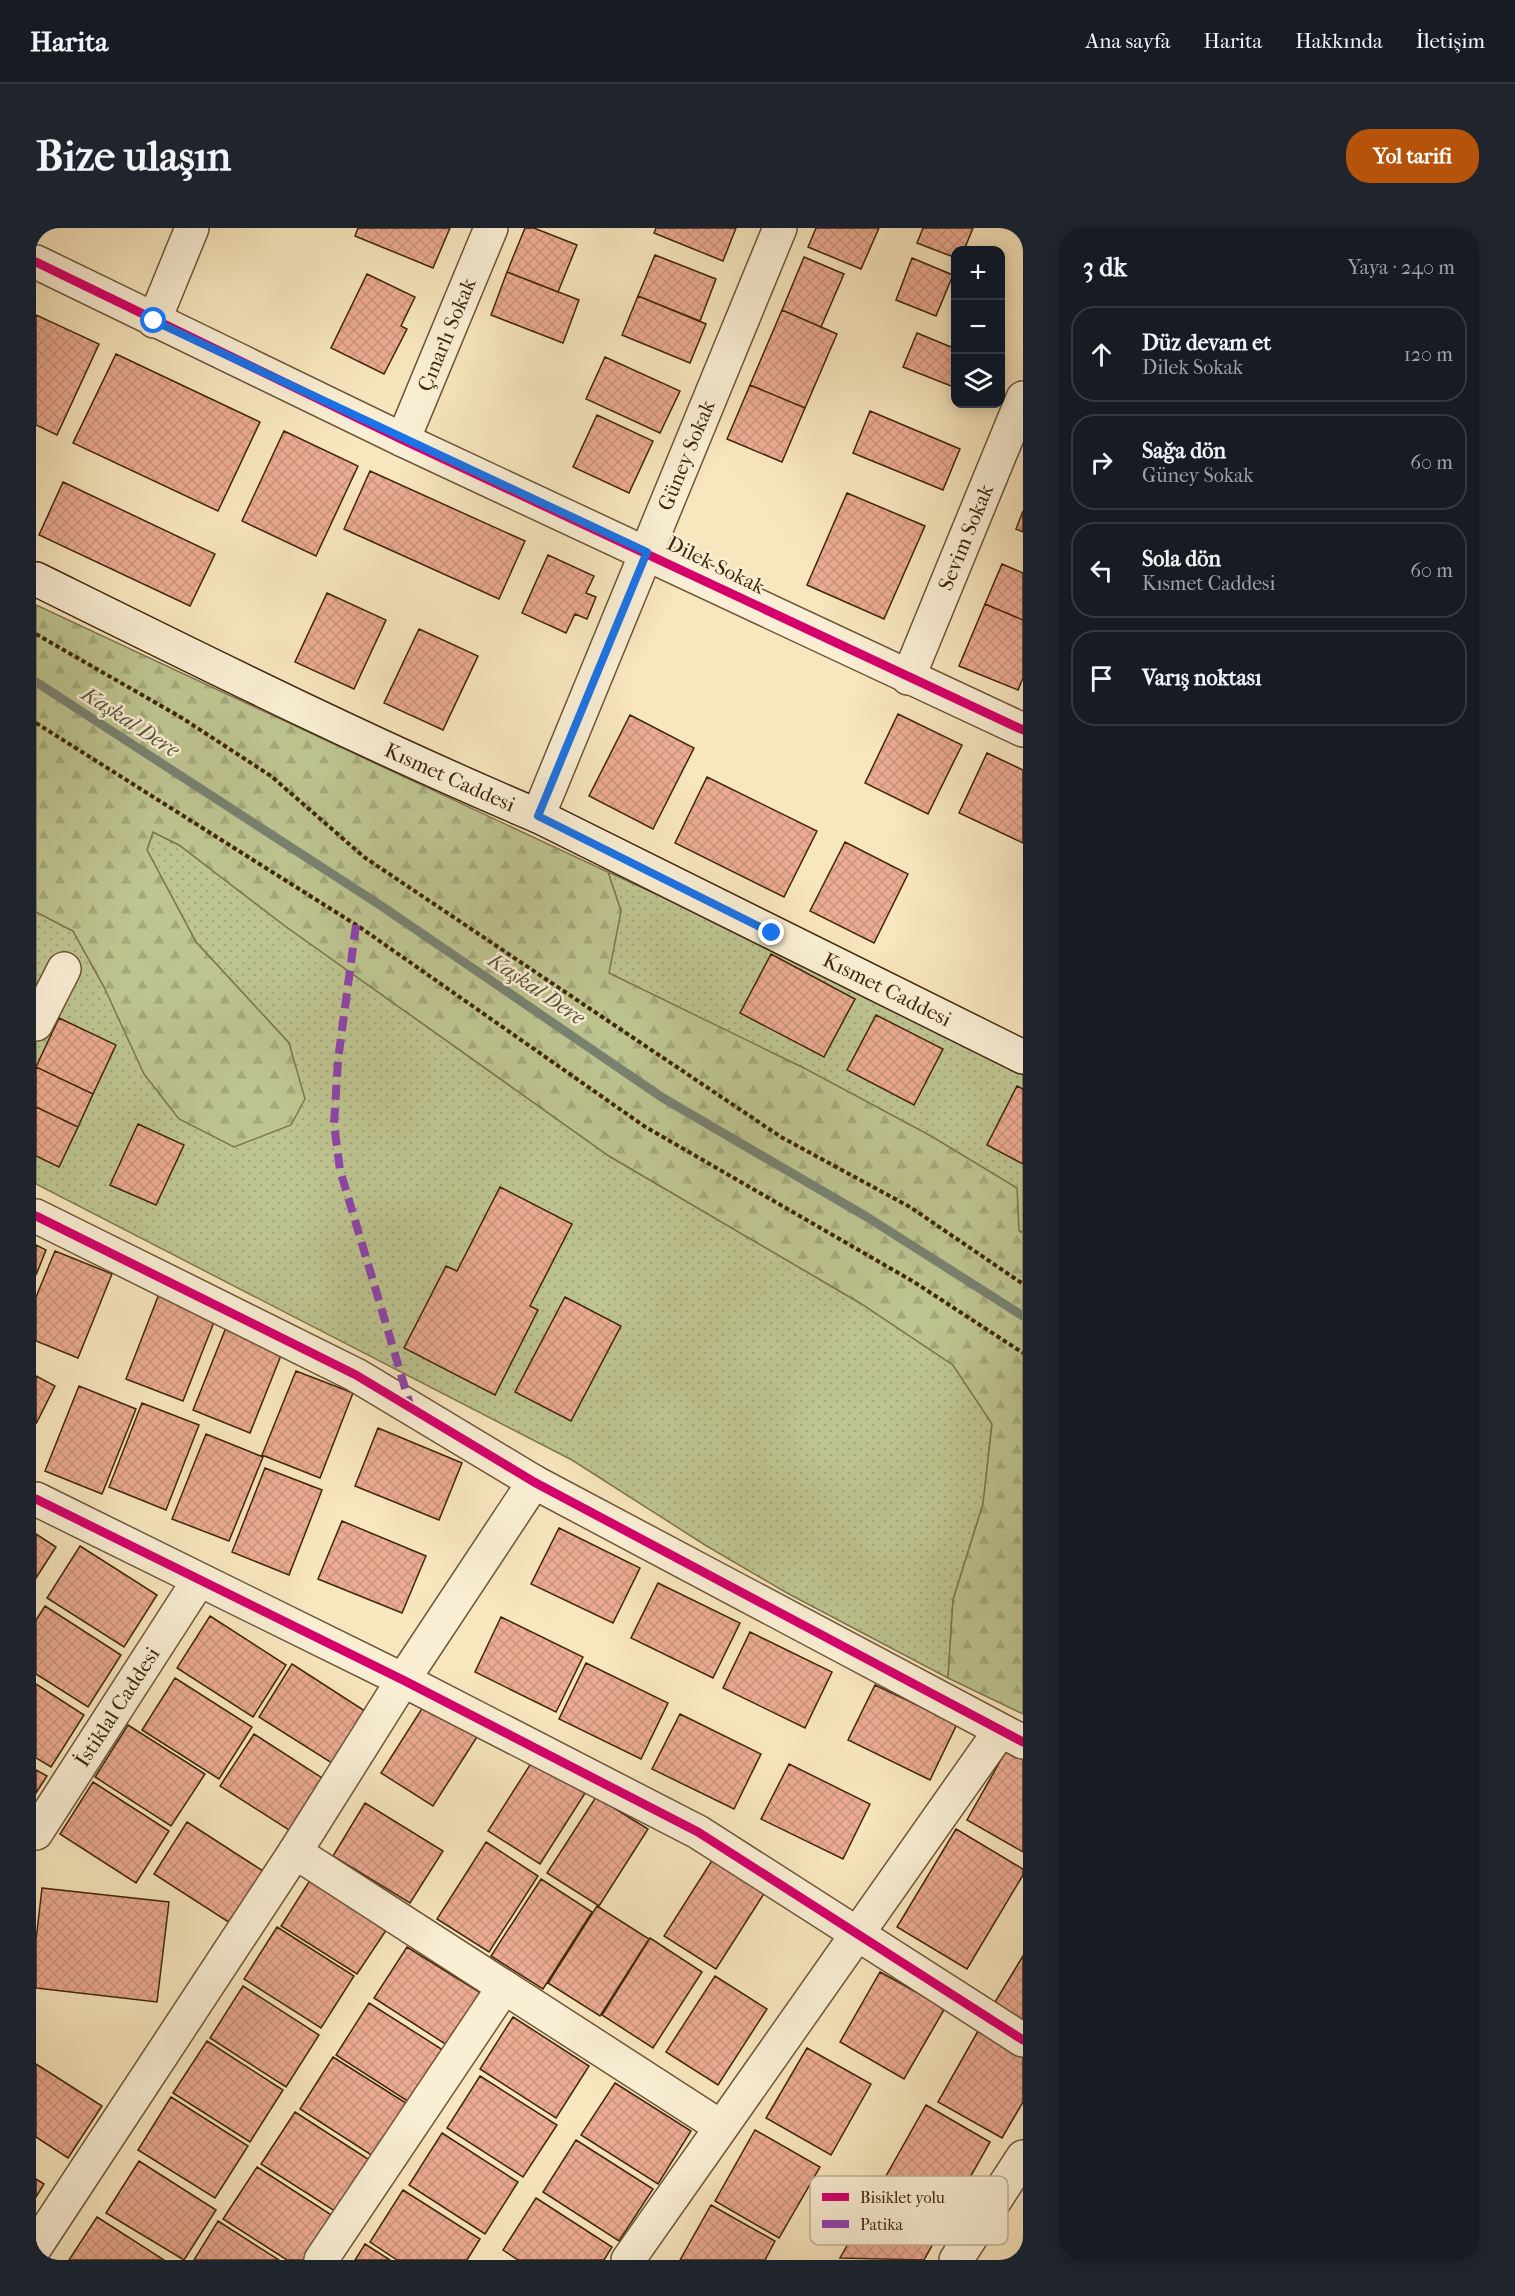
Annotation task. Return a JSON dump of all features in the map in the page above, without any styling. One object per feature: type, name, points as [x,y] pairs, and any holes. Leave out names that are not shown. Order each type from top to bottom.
[{"type":"street","points":[[154,321],[192,228]]},
{"type":"street","name":"Çınarlı Sokak","points":[[403,440],[491,228]]},
{"type":"street","name":"Güney Sokak","points":[[538,816],[780,228]]},
{"type":"street","name":"Dilek Sokak","points":[[36,262],[403,440],[647,552],[908,678],[1023,730]]},
{"type":"street","name":"Sevim Sokak","points":[[908,678],[1023,398]]},
{"type":"street","name":"Kısmet Caddesi","points":[[36,579],[211,666],[456,781],[538,816],[1023,1058]]},
{"type":"street","points":[[36,1024],[64,969]]},
{"type":"street","points":[[36,1216],[356,1375],[534,1482],[1012,1736],[856,1932],[628,2260]]},
{"type":"street","points":[[36,2246],[295,1852],[403,1680],[534,1482]]},
{"type":"street","points":[[36,1500],[403,1680],[698,1832],[1023,2040]]},
{"type":"street","name":"İstiklal Caddesi","points":[[36,1833],[200,1580]]},
{"type":"street","points":[[295,1852],[721,2127]]},
{"type":"street","points":[[321,2260],[504,1987]]},
{"type":"street","points":[[1008,2180],[1023,2157]]},
{"type":"street","points":[[956,2260],[966,2245]]},
{"type":"path","points":[[36,634],[182,718],[271,776],[364,857],[782,1137],[910,1207],[1023,1284]]},
{"type":"path","points":[[36,723],[361,928],[644,1126],[914,1282],[1023,1353]]},
{"type":"green space","points":[[36,605],[608,872],[621,911],[609,973],[806,1069],[931,1136],[1017,1188],[1019,1231],[1023,1233],[1023,1714],[948,1678],[953,1600],[983,1504],[992,1424],[953,1365],[860,1303],[609,1156],[285,926],[179,845],[153,832],[147,850],[196,942],[289,1043],[305,1099],[291,1125],[234,1147],[179,1119],[144,1074],[104,987],[73,931],[36,912]]},
{"type":"green space","points":[[153,832],[179,845],[285,926],[609,1156],[860,1303],[953,1365],[992,1423],[983,1504],[953,1600],[948,1678],[787,1593],[705,1545],[572,1460],[36,1184],[36,912],[73,931],[104,987],[289,1043],[196,942],[147,850]]},
{"type":"green space","points":[[608,872],[767,945],[1023,1075],[1023,1233],[675,1007],[608,973],[621,911]]},
{"type":"building","points":[[358,228],[450,228],[433,268],[355,236]]},
{"type":"building","points":[[525,228],[534,228],[577,245],[558,292],[507,272]]},
{"type":"building","points":[[656,228],[736,228],[723,261],[654,233]]},
{"type":"building","points":[[816,228],[879,228],[861,269],[808,247]]},
{"type":"building","points":[[923,228],[973,228],[966,246],[951,246],[951,256],[917,243]]},
{"type":"building","points":[[655,255],[716,279],[700,321],[638,296]]},
{"type":"building","points":[[804,257],[844,274],[821,327],[782,310]]},
{"type":"building","points":[[912,258],[951,274],[951,280],[936,316],[896,300]]},
{"type":"building","points":[[507,272],[579,300],[563,343],[491,315]]},
{"type":"building","points":[[367,274],[415,297],[401,326],[407,329],[384,374],[331,348]]},
{"type":"building","points":[[638,296],[706,324],[690,363],[622,335]]},
{"type":"building","points":[[782,310],[837,334],[805,408],[750,385]]},
{"type":"building","points":[[36,315],[99,344],[57,435],[36,425]]},
{"type":"building","points":[[917,333],[951,347],[951,386],[903,367]]},
{"type":"building","points":[[116,354],[260,422],[218,511],[73,443]]},
{"type":"building","points":[[605,357],[680,391],[660,433],[586,399]]},
{"type":"building","points":[[750,385],[805,408],[782,462],[727,439]]},
{"type":"building","points":[[870,411],[960,449],[943,490],[853,453]]},
{"type":"building","points":[[597,415],[653,441],[629,493],[573,467]]},
{"type":"building","points":[[284,431],[358,466],[316,556],[242,521]]},
{"type":"building","points":[[370,471],[525,541],[499,599],[344,529]]},
{"type":"building","points":[[63,482],[215,554],[190,606],[39,535]]},
{"type":"building","points":[[847,493],[925,526],[884,619],[807,585]]},
{"type":"building","points":[[1023,511],[1023,532],[1016,529]]},
{"type":"building","points":[[548,555],[594,576],[586,593],[596,597],[587,619],[575,614],[566,633],[522,613]]},
{"type":"building","points":[[1002,564],[1023,573],[1023,620],[985,604]]},
{"type":"building","points":[[327,593],[386,620],[354,689],[295,662]]},
{"type":"building","points":[[985,604],[1023,620],[1023,678],[1018,690],[959,666]]},
{"type":"building","points":[[419,629],[478,656],[443,730],[384,703]]},
{"type":"building","points":[[898,714],[962,745],[928,814],[865,783]]},
{"type":"building","points":[[630,715],[694,748],[653,829],[589,796]]},
{"type":"building","points":[[987,753],[1023,770],[1023,843],[959,813]]},
{"type":"building","points":[[707,777],[817,831],[784,897],[675,843]]},
{"type":"building","points":[[845,842],[908,874],[874,943],[810,911]]},
{"type":"building","points":[[771,954],[855,999],[824,1057],[740,1013]]},
{"type":"building","points":[[876,1015],[943,1049],[914,1105],[847,1070]]},
{"type":"building","points":[[59,1018],[116,1045],[93,1094],[36,1067]]},
{"type":"building","points":[[36,1067],[93,1094],[78,1127],[36,1107]]},
{"type":"building","points":[[1017,1086],[1023,1089],[1023,1164],[987,1145]]},
{"type":"building","points":[[36,1107],[78,1127],[59,1167],[36,1156]]},
{"type":"building","points":[[138,1124],[184,1145],[156,1205],[110,1185]]},
{"type":"building","points":[[500,1187],[572,1224],[530,1306],[538,1310],[495,1395],[404,1348],[446,1266],[457,1271]]},
{"type":"building","points":[[36,1245],[46,1250],[36,1275]]},
{"type":"building","points":[[55,1251],[112,1274],[78,1358],[36,1341],[36,1297]]},
{"type":"building","points":[[159,1294],[216,1317],[183,1401],[126,1379]]},
{"type":"building","points":[[565,1297],[621,1326],[571,1421],[515,1392]]},
{"type":"building","points":[[227,1325],[284,1348],[250,1433],[193,1410]]},
{"type":"building","points":[[296,1371],[353,1393],[320,1478],[262,1455]]},
{"type":"building","points":[[36,1376],[55,1386],[36,1424]]},
{"type":"building","points":[[79,1386],[136,1409],[102,1494],[45,1471]]},
{"type":"building","points":[[142,1403],[199,1425],[166,1510],[109,1487]]},
{"type":"building","points":[[378,1428],[462,1463],[439,1520],[355,1486]]},
{"type":"building","points":[[206,1434],[263,1457],[229,1541],[172,1519]]},
{"type":"building","points":[[265,1468],[322,1490],[289,1575],[232,1552]]},
{"type":"building","points":[[342,1521],[426,1556],[402,1613],[318,1579]]},
{"type":"building","points":[[559,1528],[640,1568],[613,1623],[531,1584]]},
{"type":"building","points":[[36,1534],[56,1547],[36,1578]]},
{"type":"building","points":[[80,1546],[157,1595],[124,1647],[47,1598]]},
{"type":"building","points":[[658,1583],[740,1623],[713,1678],[631,1638]]},
{"type":"building","points":[[45,1606],[121,1655],[88,1707],[36,1674],[36,1620]]},
{"type":"building","points":[[210,1616],[286,1665],[253,1717],[177,1668]]},
{"type":"building","points":[[501,1617],[583,1657],[556,1712],[475,1672]]},
{"type":"building","points":[[750,1632],[832,1672],[805,1728],[723,1688]]},
{"type":"building","points":[[586,1663],[668,1703],[641,1759],[559,1719]]},
{"type":"building","points":[[292,1664],[368,1713],[335,1765],[259,1717]]},
{"type":"building","points":[[175,1678],[252,1727],[219,1779],[142,1730]]},
{"type":"building","points":[[36,1684],[84,1715],[51,1767],[36,1758]]},
{"type":"building","points":[[875,1685],[957,1724],[930,1780],[848,1740]]},
{"type":"building","points":[[430,1696],[482,1729],[433,1806],[381,1773]]},
{"type":"building","points":[[680,1714],[761,1754],[734,1809],[652,1769]]},
{"type":"building","points":[[128,1725],[205,1774],[171,1826],[95,1777]]},
{"type":"building","points":[[254,1734],[330,1783],[297,1835],[220,1786]]},
{"type":"building","points":[[1007,1749],[1023,1758],[1023,1852],[967,1820]]},
{"type":"building","points":[[537,1754],[589,1787],[540,1864],[488,1831]]},
{"type":"building","points":[[789,1764],[870,1804],[843,1859],[761,1819]]},
{"type":"building","points":[[36,1770],[47,1776],[36,1793]]},
{"type":"building","points":[[93,1782],[169,1831],[136,1883],[60,1834]]},
{"type":"building","points":[[596,1797],[648,1829],[599,1906],[547,1873]]},
{"type":"building","points":[[365,1803],[443,1851],[410,1903],[333,1856]]},
{"type":"building","points":[[187,1822],[263,1871],[230,1923],[154,1874]]},
{"type":"building","points":[[956,1829],[1023,1869],[1023,1875],[967,1969],[897,1927]]},
{"type":"building","points":[[486,1842],[538,1876],[489,1952],[437,1919]]},
{"type":"building","points":[[713,1859],[765,1892],[716,1969],[664,1936]]},
{"type":"building","points":[[314,1874],[391,1923],[357,1974],[281,1926]]},
{"type":"building","points":[[541,1879],[592,1912],[543,1989],[491,1956]]},
{"type":"building","points":[[42,1888],[169,1902],[157,2002],[36,1988],[36,1940]]},
{"type":"building","points":[[597,1906],[649,1939],[600,2016],[548,1983]]},
{"type":"building","points":[[277,1927],[354,1976],[321,2028],[244,1979]]},
{"type":"building","points":[[650,1938],[702,1972],[653,2048],[602,2015]]},
{"type":"building","points":[[407,1947],[484,1995],[450,2047],[374,1998]]},
{"type":"building","points":[[1023,1956],[1023,2025],[992,2007]]},
{"type":"building","points":[[880,1972],[945,2008],[904,2079],[840,2042]]},
{"type":"building","points":[[715,1976],[767,2009],[718,2085],[666,2052]]},
{"type":"building","points":[[243,1986],[319,2035],[286,2087],[210,2038]]},
{"type":"building","points":[[369,2003],[446,2052],[412,2104],[336,2055]]},
{"type":"building","points":[[513,2017],[589,2066],[556,2118],[480,2069]]},
{"type":"building","points":[[978,2031],[1023,2056],[1023,2102],[1002,2138],[938,2102]]},
{"type":"building","points":[[207,2041],[283,2090],[250,2142],[173,2093]]},
{"type":"building","points":[[807,2048],[871,2084],[831,2155],[766,2118]]},
{"type":"building","points":[[333,2057],[409,2105],[376,2158],[300,2109]]},
{"type":"building","points":[[36,2064],[102,2106],[68,2158],[36,2137]]},
{"type":"building","points":[[480,2076],[557,2125],[523,2177],[447,2128]]},
{"type":"building","points":[[615,2083],[691,2131],[658,2184],[581,2135]]},
{"type":"building","points":[[171,2097],[248,2146],[215,2198],[138,2150]]},
{"type":"building","points":[[926,2105],[990,2142],[971,2176],[886,2176]]},
{"type":"building","points":[[295,2112],[371,2161],[338,2213],[261,2164]]},
{"type":"building","points":[[755,2130],[820,2167],[815,2176],[810,2176],[810,2184],[779,2238],[715,2201]]},
{"type":"building","points":[[442,2133],[518,2182],[485,2234],[409,2185]]},
{"type":"building","points":[[576,2140],[653,2189],[619,2241],[543,2192]]},
{"type":"building","points":[[139,2161],[216,2210],[184,2260],[106,2213]]},
{"type":"building","points":[[257,2167],[333,2216],[305,2260],[287,2260],[223,2219]]},
{"type":"building","points":[[36,2179],[44,2184],[36,2197]]},
{"type":"building","points":[[403,2190],[480,2239],[467,2260],[397,2260],[370,2242]]},
{"type":"building","points":[[536,2198],[612,2247],[604,2260],[518,2260],[503,2250]]},
{"type":"building","points":[[711,2205],[775,2241],[765,2260],[680,2260]]},
{"type":"building","points":[[97,2217],[164,2260],[69,2260]]},
{"type":"building","points":[[218,2221],[279,2260],[194,2260]]},
{"type":"building","points":[[365,2244],[390,2260],[355,2260]]},
{"type":"building","points":[[847,2245],[932,2245],[924,2260],[840,2258]]},
{"type":"waterway","name":"Kaşkal Dere","points":[[36,682],[380,905],[663,1098],[867,1217],[1023,1316]]},
{"type":"marked path","points":[[356,925],[338,1060],[334,1124],[340,1170],[411,1408]]},
{"type":"cycle path","points":[[36,262],[403,440],[1023,730]]},
{"type":"cycle path","points":[[36,1216],[356,1375],[534,1482],[1023,1742]]},
{"type":"cycle path","points":[[36,1499],[403,1680],[698,1832],[1023,2040]]},
{"type":"route","points":[[154,321],[403,440],[647,552],[538,816],[772,933]]}]
